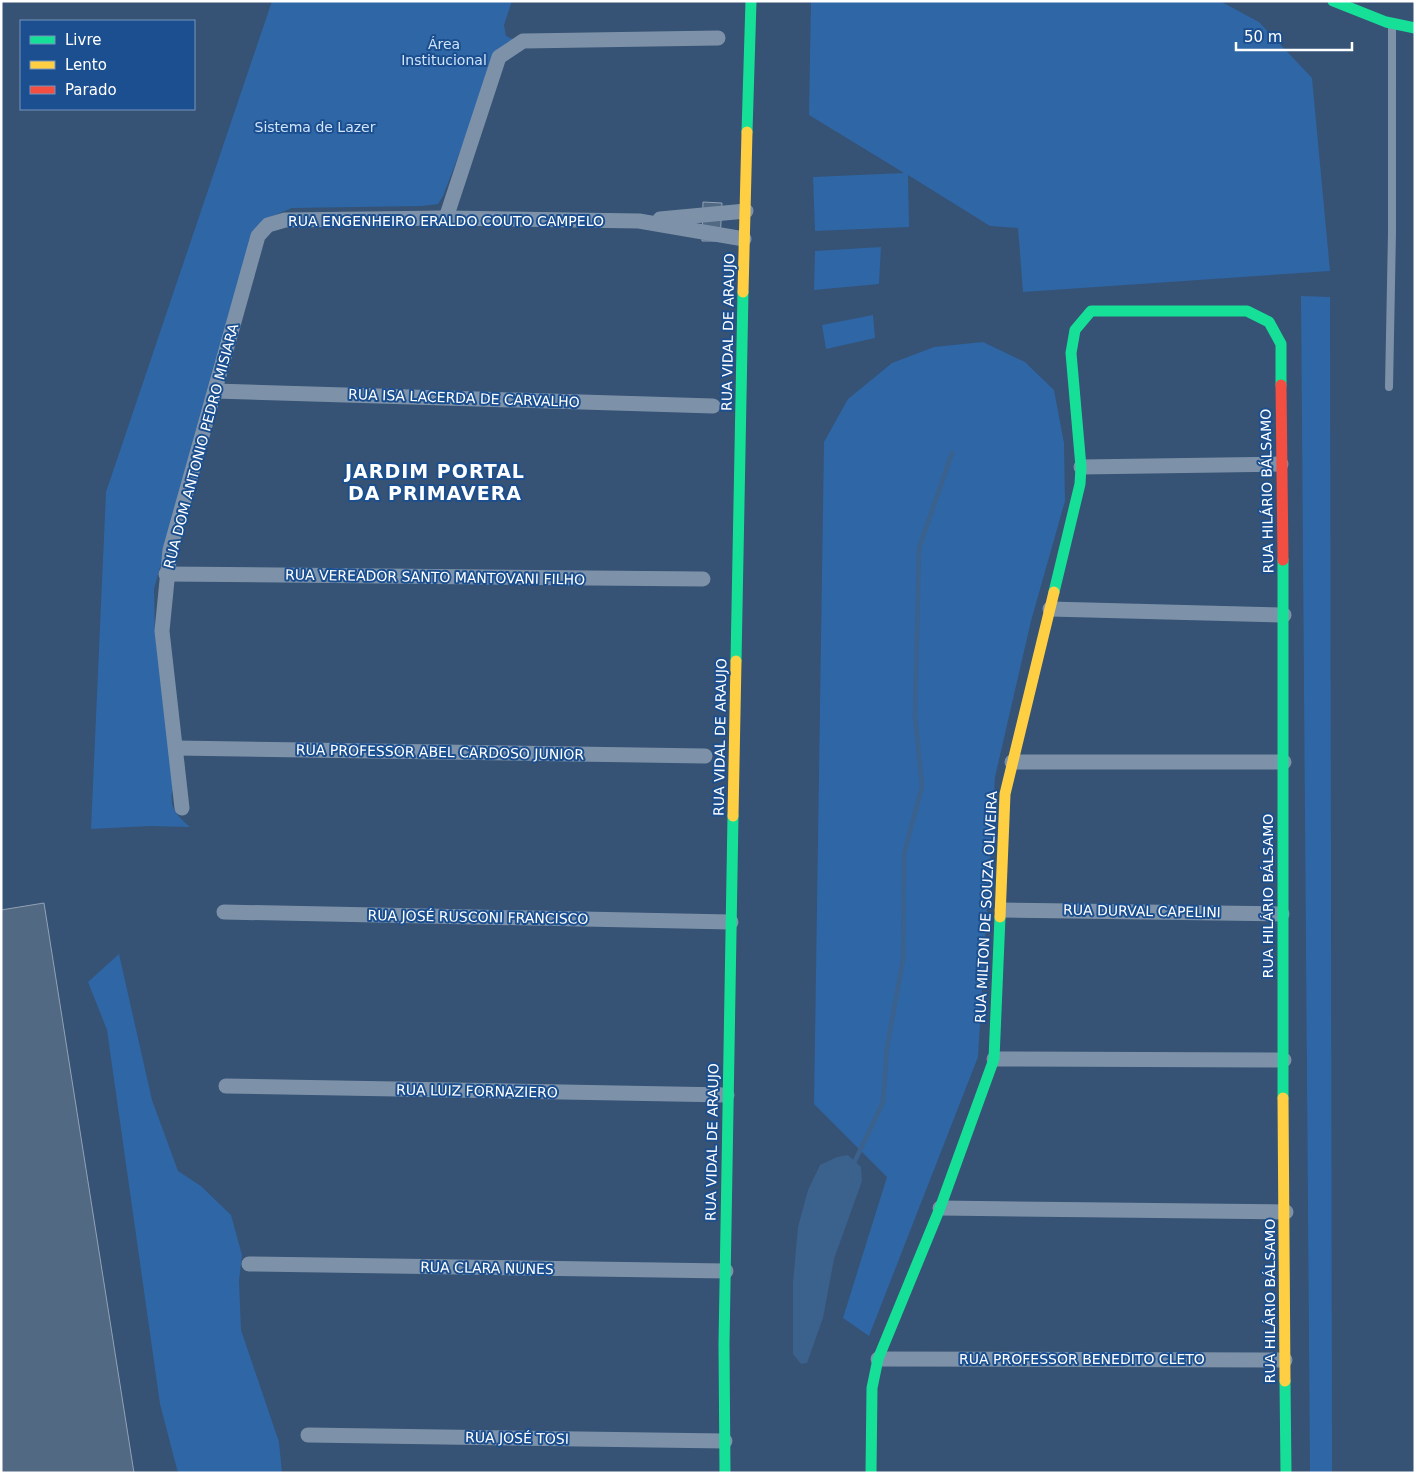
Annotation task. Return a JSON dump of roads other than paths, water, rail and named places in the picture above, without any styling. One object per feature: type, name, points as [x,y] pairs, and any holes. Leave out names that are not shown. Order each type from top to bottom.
[{"type":"street","name":"RUA VIDAL DE ARAUJO","points":[[725,1473],[731,922],[744,239],[751,1]]},
{"type":"street","points":[[1332,1],[1392,23],[1415,28]]},
{"type":"street","points":[[446,218],[499,57],[523,41],[718,38]]},
{"type":"street","name":"RUA ENGENHEIRO ERALDO COUTO CAMPELO","points":[[258,236],[268,225],[285,220],[446,218],[639,221],[746,211]]},
{"type":"street","name":"RUA ENGENHEIRO ERALDO COUTO CAMPELO","points":[[639,221],[744,239]]},
{"type":"street","name":"RUA DOM ANTONIO PEDRO MISIARA","points":[[182,808],[162,631],[166,574],[170,550],[258,236]]},
{"type":"street","name":"RUA HILÁRIO BÁLSAMO","points":[[1075,330],[1091,311],[1247,311],[1269,322],[1281,344],[1284,614],[1282,914],[1286,1212],[1286,1473]]},
{"type":"street","name":"RUA MILTON DE SOUZA OLIVEIRA","points":[[872,1473],[872,1388],[878,1359],[940,1208],[994,1059],[1002,910],[1005,794],[1080,484],[1081,467],[1071,353],[1075,330]]},
{"type":"street","name":"RUA ISA LACERDA DE CARVALHO","points":[[215,391],[713,406]]},
{"type":"street","points":[[1081,467],[1281,464]]},
{"type":"street","name":"RUA VEREADOR SANTO MANTOVANI FILHO","points":[[166,574],[703,579]]},
{"type":"street","points":[[1050,609],[1284,614]]},
{"type":"street","name":"RUA PROFESSOR ABEL CARDOSO JUNIOR","points":[[176,748],[705,756]]},
{"type":"street","points":[[1012,762],[1284,762]]},
{"type":"street","name":"RUA DURVAL CAPELINI","points":[[1002,910],[1282,914]]},
{"type":"street","name":"RUA JOSÉ RUSCONI FRANCISCO","points":[[224,912],[731,922]]},
{"type":"street","points":[[994,1059],[1284,1060]]},
{"type":"street","name":"RUA LUIZ FORNAZIERO","points":[[226,1086],[728,1095]]},
{"type":"street","points":[[940,1208],[1286,1212]]},
{"type":"street","name":"RUA CLARA NUNES","points":[[249,1264],[726,1271]]},
{"type":"street","name":"RUA PROFESSOR BENEDITO CLETO","points":[[878,1359],[1285,1360]]},
{"type":"street","name":"RUA JOSÉ TOSI","points":[[308,1436],[725,1441]]},
{"type":"lane","points":[[1389,387],[1392,232],[1392,23]]},
{"type":"waterway","points":[[853,1165],[883,1102],[887,1047],[903,960],[904,854],[922,786],[915,716],[919,548],[952,453]]},
{"type":"district","name":"JARDIM PORTAL DA PRIMAVERA","points":[[435,482]]},
{"type":"park label","name":"Área Institucional","points":[[444,52]]},
{"type":"park label","name":"Sistema de Lazer","points":[[315,127]]}]
